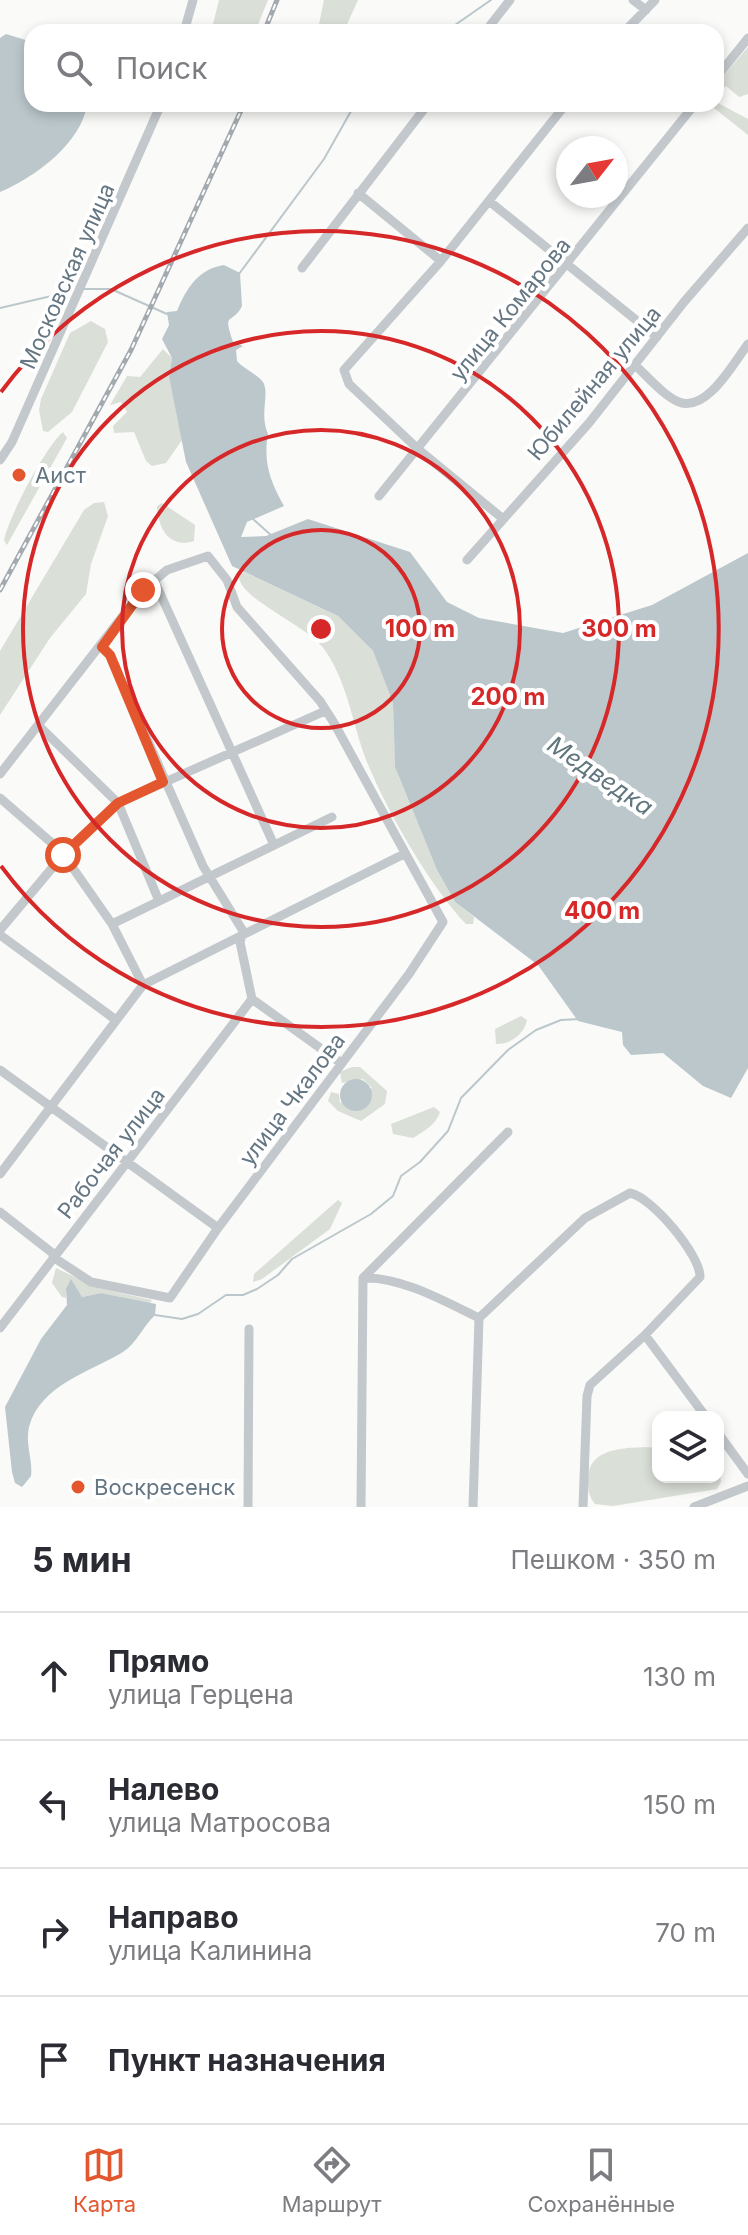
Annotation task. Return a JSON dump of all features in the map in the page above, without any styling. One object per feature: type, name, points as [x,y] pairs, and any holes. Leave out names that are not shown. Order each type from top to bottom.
[{"type":"street","points":[[186,24],[193,0]]},
{"type":"street","points":[[491,24],[510,0]]},
{"type":"street","points":[[633,0],[646,10]]},
{"type":"street","points":[[632,24],[655,0]]},
{"type":"street","points":[[724,68],[748,38]]},
{"type":"street","name":"Московская улица","points":[[0,458],[67,320],[158,112]]},
{"type":"street","points":[[302,268],[422,112]]},
{"type":"street","points":[[502,518],[419,450],[345,377],[347,365],[441,261],[560,112]]},
{"type":"street","name":"улица Комарова","points":[[379,496],[689,112]]},
{"type":"street","points":[[358,193],[441,261]]},
{"type":"street","points":[[489,201],[657,337]]},
{"type":"street","name":"Юбилейная улица","points":[[467,560],[589,423],[748,228]]},
{"type":"street","points":[[635,365],[676,401],[693,403],[705,398],[748,344]]},
{"type":"street","points":[[0,774],[154,580],[188,561],[208,556],[227,580],[237,607],[325,711],[404,854],[143,985],[0,1174]]},
{"type":"street","points":[[154,580],[274,845]]},
{"type":"street","points":[[102,647],[110,655],[163,782],[243,931],[252,999],[341,1063]]},
{"type":"street","points":[[116,1020],[0,932],[63,855],[118,803],[325,711]]},
{"type":"street","points":[[39,726],[118,803],[159,901]]},
{"type":"street","points":[[0,798],[57,845],[112,924],[143,985]]},
{"type":"street","points":[[112,924],[332,817]]},
{"type":"street","name":"улица Чкалова","points":[[54,1256],[91,1282],[170,1298],[218,1228],[409,974],[443,922],[404,854]]},
{"type":"street","name":"Рабочая улица","points":[[0,1328],[252,999]]},
{"type":"street","points":[[0,1070],[53,1105],[218,1228]]},
{"type":"street","points":[[361,1507],[363,1278],[508,1132]]},
{"type":"street","points":[[473,1507],[479,1318],[585,1218],[630,1193],[644,1198],[700,1266],[700,1277],[645,1335],[590,1385],[583,1507]]},
{"type":"street","points":[[0,1212],[54,1256]]},
{"type":"street","points":[[363,1278],[395,1283],[479,1318]]},
{"type":"street","points":[[248,1507],[249,1329]]},
{"type":"street","points":[[645,1335],[702,1411]]},
{"type":"street","points":[[724,1441],[748,1474]]},
{"type":"street","points":[[694,1507],[748,1486]]},
{"type":"shaded area","points":[[219,0],[268,0],[258,24],[213,24]]},
{"type":"shaded area","points":[[324,0],[358,0],[347,24],[319,24]]},
{"type":"shaded area","points":[[748,47],[748,94],[739,97],[726,86],[724,88],[724,76]]},
{"type":"shaded area","points":[[724,106],[748,119],[748,135],[719,112],[724,112]]},
{"type":"shaded area","points":[[91,321],[105,329],[108,342],[72,412],[48,432],[43,431],[39,410],[41,399],[70,333]]},
{"type":"shaded area","points":[[163,349],[172,358],[169,377],[182,440],[166,463],[152,466],[146,461],[134,432],[114,433],[113,426],[127,412],[121,402],[110,405],[127,376],[140,377]]},
{"type":"shaded area","points":[[63,432],[67,438],[7,545],[4,540],[7,529],[20,499],[47,451]]},
{"type":"shaded area","points":[[104,502],[108,516],[91,564],[86,594],[50,638],[0,715],[0,651],[84,510],[94,503]]},
{"type":"shaded area","points":[[162,503],[195,525],[194,541],[178,542],[166,535],[157,506]]},
{"type":"shaded area","points":[[244,572],[338,616],[373,651],[393,703],[395,767],[437,870],[455,902],[474,917],[473,924],[466,924],[452,908],[423,868],[396,822],[365,757],[344,688],[332,661],[303,630],[250,594],[239,576]]},
{"type":"shaded area","points":[[521,1016],[527,1020],[520,1034],[496,1044],[495,1029]]},
{"type":"shaded area","points":[[360,1067],[387,1091],[385,1104],[361,1121],[338,1111],[328,1101],[331,1092],[339,1094],[340,1103],[372,1088],[363,1079],[342,1083],[340,1072]]},
{"type":"shaded area","points":[[434,1107],[440,1112],[438,1117],[421,1133],[413,1138],[393,1134],[391,1124]]},
{"type":"shaded area","points":[[338,1200],[342,1203],[330,1229],[262,1279],[253,1282],[254,1274]]},
{"type":"shaded area","points":[[56,1268],[98,1288],[152,1300],[150,1303],[101,1293],[82,1297],[76,1290],[66,1289],[66,1298],[62,1297],[52,1283]]},
{"type":"shaded area","points":[[652,1447],[652,1483],[720,1483],[717,1489],[613,1506],[595,1504],[589,1494],[590,1469],[603,1454],[624,1448]]},
{"type":"water","points":[[6,34],[24,40],[24,112],[85,112],[76,132],[54,157],[27,178],[0,192],[0,38]]},
{"type":"water","points":[[224,265],[240,273],[242,306],[228,326],[233,342],[243,346],[236,350],[237,361],[261,379],[265,387],[267,462],[271,480],[284,506],[247,522],[241,537],[266,536],[308,519],[410,552],[447,602],[479,618],[563,633],[652,605],[748,553],[748,1068],[731,1098],[703,1086],[663,1053],[631,1055],[623,1045],[622,1032],[578,1021],[538,965],[455,902],[437,870],[395,767],[393,703],[373,651],[338,616],[232,566],[186,462],[169,377],[172,358],[162,339],[169,325],[167,312],[177,311],[184,295],[200,276]]},
{"type":"water","points":[[356,1079],[368,1083],[372,1095],[368,1107],[356,1111],[344,1107],[340,1095],[344,1083]]},
{"type":"water","points":[[71,1279],[82,1297],[101,1293],[156,1304],[155,1315],[123,1352],[68,1381],[44,1400],[29,1427],[31,1476],[22,1487],[15,1483],[12,1472],[5,1407],[41,1339],[67,1305],[66,1289]]},
{"type":"waterway","points":[[456,24],[491,0]]},
{"type":"waterway","points":[[239,274],[324,159],[350,112]]},
{"type":"waterway","name":"Медведка","points":[[83,289],[111,289],[167,314]]},
{"type":"waterway","name":"Медведка","points":[[0,308],[77,290]]},
{"type":"waterway","name":"Медведка","points":[[253,519],[272,536]]},
{"type":"waterway","points":[[155,1315],[182,1319],[198,1314],[226,1295],[243,1295],[257,1289],[278,1275],[292,1259],[371,1214],[393,1196],[401,1176],[420,1162],[448,1131],[461,1098],[508,1050],[536,1030],[561,1020],[580,1019]]},
{"type":"railway","points":[[267,24],[277,0]]},
{"type":"railway","points":[[0,590],[131,350],[240,112]]},
{"type":"place","name":"Аист","points":[[19,475]]},
{"type":"place","name":"Воскресенск","points":[[78,1487]]},
{"type":"route","points":[[63,855],[118,803],[163,782],[110,655],[102,647],[143,590]]}]
